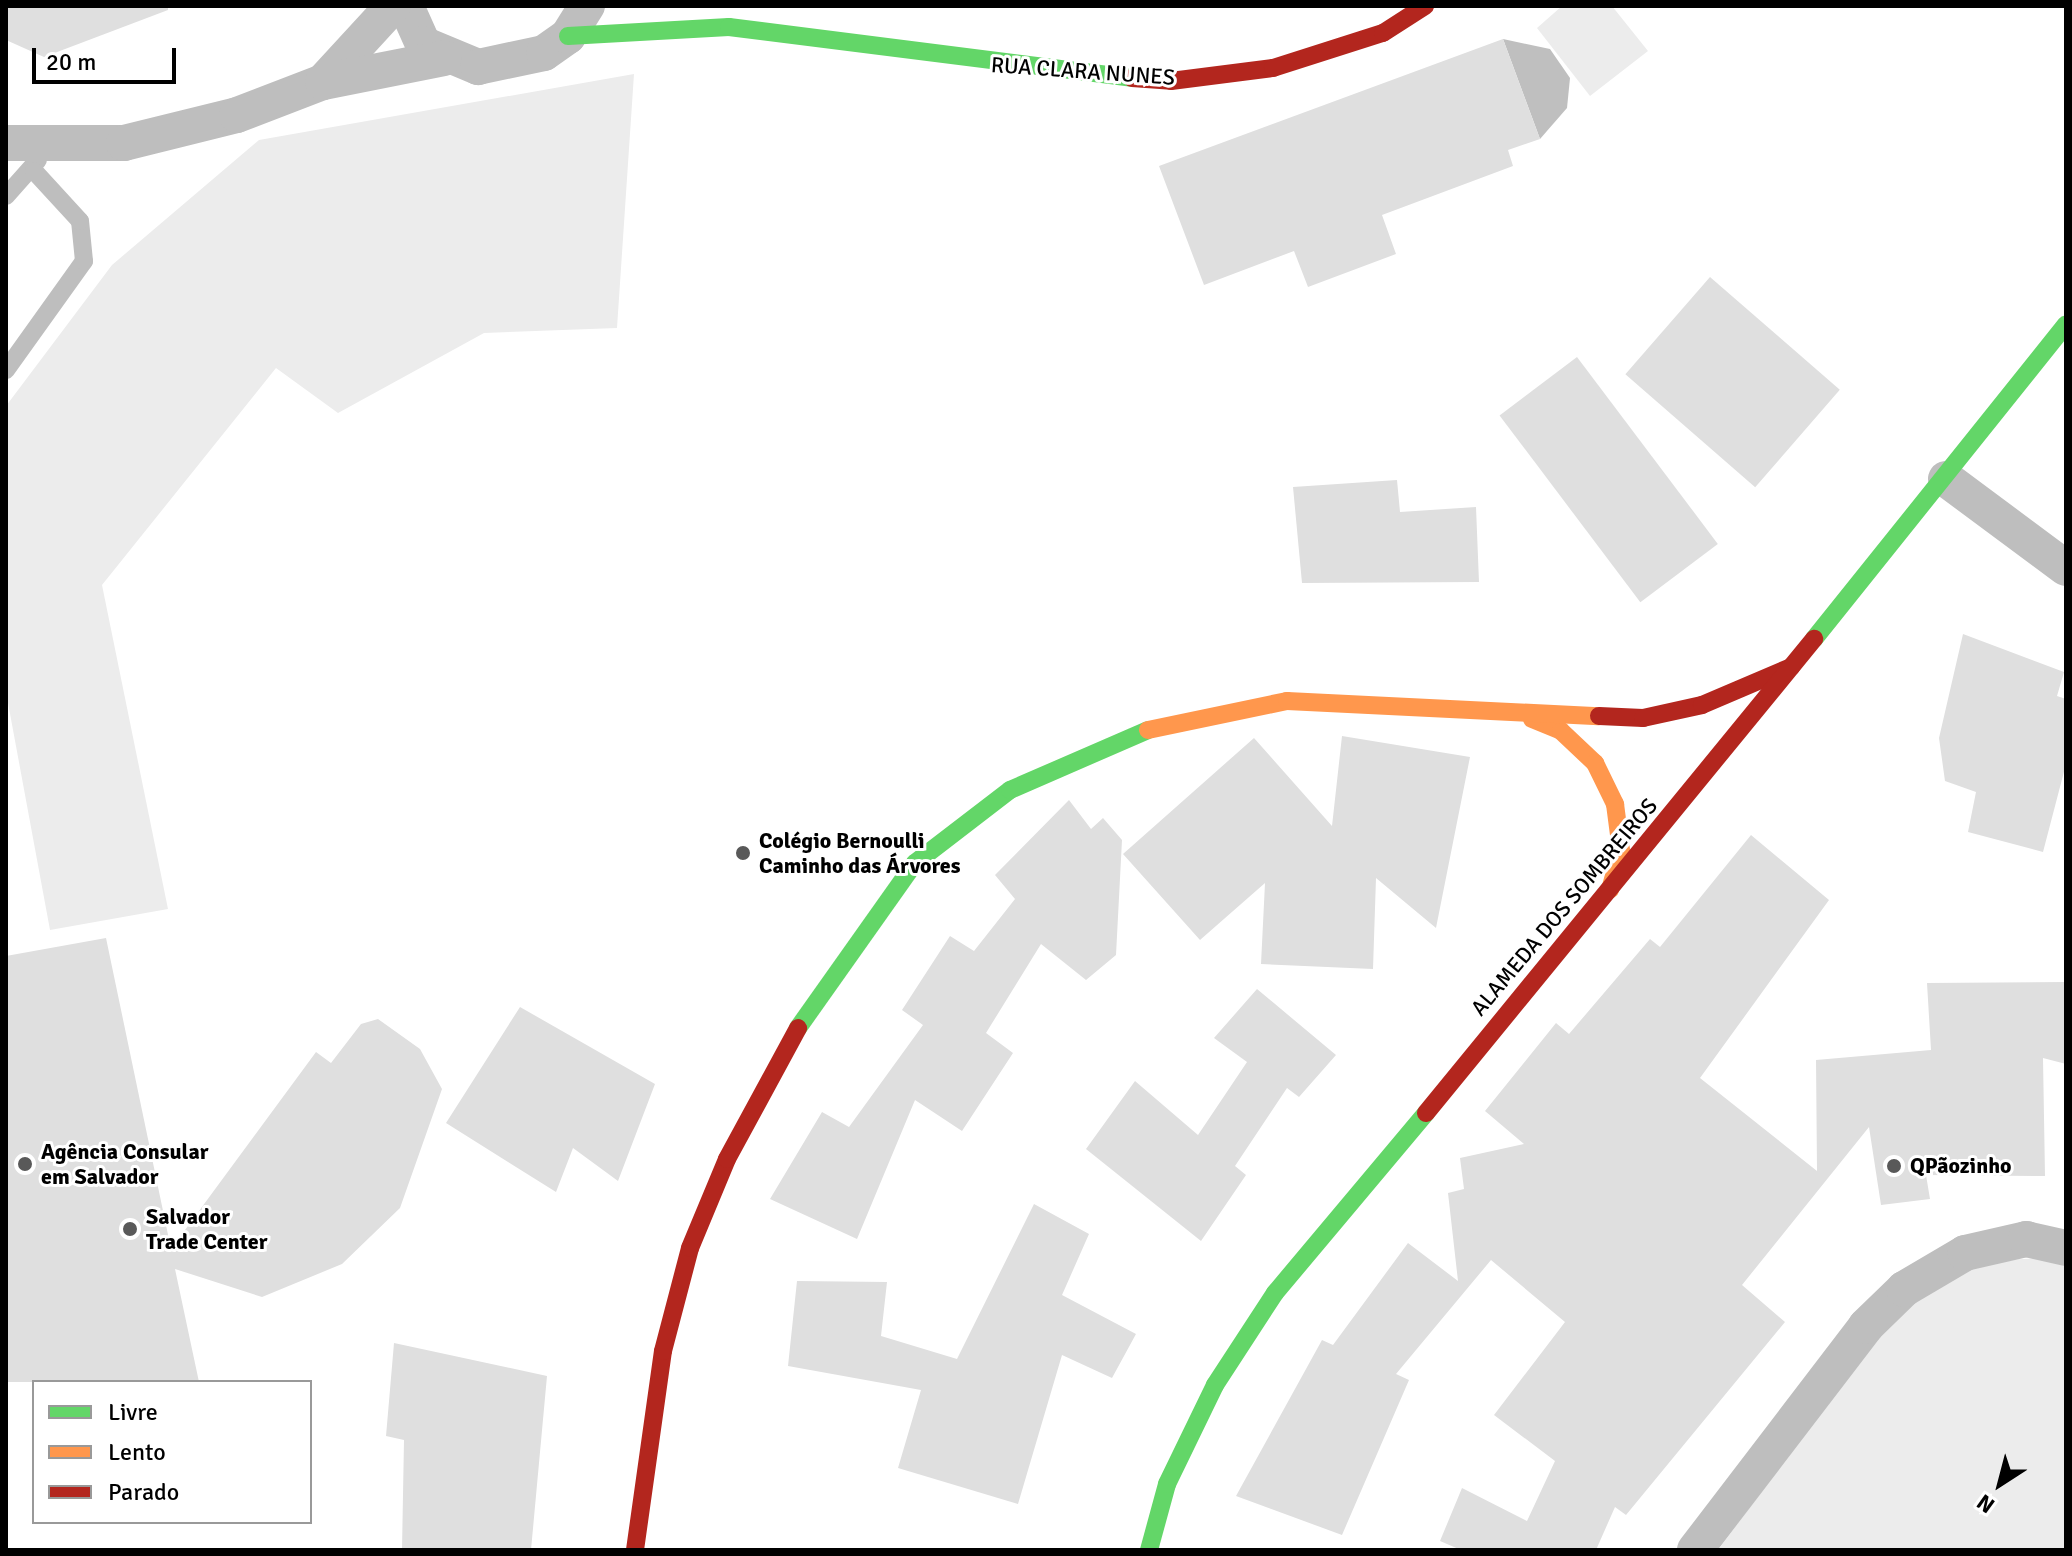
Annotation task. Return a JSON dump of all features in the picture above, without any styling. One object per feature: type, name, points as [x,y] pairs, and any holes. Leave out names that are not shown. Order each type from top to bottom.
[{"type":"street","points":[[323,82],[393,6]]},
{"type":"street","points":[[406,6],[423,44],[444,58],[478,67],[513,63],[568,36],[587,6]]},
{"type":"street","name":"RUA CLARA NUNES","points":[[676,6],[729,27]]},
{"type":"street","name":"RUA CLARA NUNES","points":[[568,36],[729,27],[1028,70],[1171,81],[1273,68],[1383,33],[1425,6]]},
{"type":"street","points":[[6,143],[38,159],[171,134],[323,82],[444,58]]},
{"type":"street","name":"ALAMEDA DOS SOMBREIROS","points":[[1149,1550],[1174,1470],[1215,1385],[1275,1293],[1609,895],[1946,479],[2066,324]]},
{"type":"street","points":[[1946,479],[2066,568]]},
{"type":"street","points":[[635,1550],[663,1351],[690,1248],[786,1045],[915,863],[1010,790],[1132,733],[1287,701],[1643,718],[1702,705],[1791,667]]},
{"type":"street","points":[[1519,714],[1561,731],[1595,763],[1615,804],[1621,850],[1609,895]]},
{"type":"street","points":[[1695,1550],[1866,1326],[1904,1289],[1965,1253],[2026,1239],[2066,1248]]},
{"type":"lane","points":[[6,196],[38,159],[80,221],[84,261],[6,370]]},
{"type":"shaded area","points":[[1562,6],[1612,6],[1648,51],[1590,96],[1537,28]]},
{"type":"shaded area","points":[[1503,39],[1550,49],[1570,78],[1567,108],[1540,139]]},
{"type":"shaded area","points":[[634,74],[617,328],[484,333],[338,413],[276,368],[102,585],[168,909],[50,930],[6,692],[6,406],[112,265],[259,140]]},
{"type":"shaded area","points":[[2066,1257],[2066,1550],[1718,1550],[1914,1288],[1978,1261]]},
{"type":"building","points":[[6,6],[168,6],[168,10],[44,57],[6,40]]},
{"type":"building","points":[[1503,39],[1540,139],[1508,150],[1513,166],[1382,215],[1396,254],[1308,287],[1294,251],[1204,285],[1159,166]]},
{"type":"building","points":[[1710,277],[1840,390],[1755,487],[1625,374]]},
{"type":"building","points":[[1577,357],[1718,544],[1640,602],[1500,415]]},
{"type":"building","points":[[1397,480],[1400,512],[1476,507],[1479,582],[1302,583],[1293,487]]},
{"type":"building","points":[[1963,634],[2064,672],[2057,696],[2066,699],[2066,764],[2043,852],[1968,832],[1976,792],[1945,781],[1939,738]]},
{"type":"building","points":[[1342,736],[1470,757],[1436,928],[1376,878],[1373,969],[1261,964],[1265,883],[1200,940],[1123,854],[1254,738],[1332,826]]},
{"type":"building","points":[[1069,800],[1091,829],[1103,818],[1122,840],[1116,955],[1086,980],[1041,944],[986,1033],[1013,1053],[962,1131],[915,1100],[857,1239],[770,1199],[822,1112],[849,1127],[923,1025],[902,1010],[950,936],[974,951],[1015,899],[995,875]]},
{"type":"building","points":[[1751,835],[1829,900],[1700,1078],[1817,1171],[1816,1060],[1931,1050],[1927,983],[2066,982],[2066,1064],[2043,1058],[2045,1176],[1926,1175],[1930,1199],[1881,1205],[1869,1127],[1742,1285],[1785,1322],[1626,1515],[1615,1507],[1596,1550],[1461,1550],[1440,1541],[1462,1488],[1527,1521],[1555,1461],[1494,1415],[1565,1322],[1491,1260],[1396,1374],[1409,1380],[1342,1535],[1236,1496],[1322,1340],[1333,1345],[1408,1243],[1458,1281],[1448,1193],[1464,1189],[1460,1158],[1524,1144],[1485,1111],[1556,1023],[1569,1034],[1650,939],[1660,947]]},
{"type":"building","points":[[106,938],[171,1249],[316,1052],[331,1063],[361,1024],[378,1019],[420,1049],[442,1089],[400,1208],[342,1264],[262,1297],[175,1269],[199,1380],[6,1382],[6,956]]},
{"type":"building","points":[[1257,989],[1336,1055],[1299,1097],[1287,1088],[1235,1166],[1246,1175],[1201,1241],[1086,1149],[1135,1081],[1198,1135],[1247,1062],[1214,1038]]},
{"type":"building","points":[[520,1007],[655,1084],[618,1181],[573,1148],[556,1192],[446,1123]]},
{"type":"building","points":[[1034,1204],[1089,1234],[1062,1295],[1136,1334],[1112,1378],[1062,1355],[1018,1504],[898,1468],[921,1390],[788,1366],[797,1281],[887,1282],[881,1336],[957,1359]]},
{"type":"building","points":[[394,1343],[547,1376],[531,1550],[402,1550],[404,1440],[386,1436]]},
{"type":"traffic: fast","points":[[568,36],[729,27],[1132,78]]},
{"type":"traffic: fast","points":[[1814,639],[2066,324]]},
{"type":"traffic: fast","points":[[798,1028],[915,863],[1010,790],[1148,730]]},
{"type":"traffic: fast","points":[[1149,1550],[1167,1484],[1215,1385],[1275,1293],[1426,1113]]},
{"type":"traffic: slow","points":[[1148,730],[1287,701],[1599,716]]},
{"type":"traffic: slow","points":[[1532,719],[1561,731],[1595,763],[1615,804],[1621,850],[1610,890]]},
{"type":"traffic: jam","points":[[1132,78],[1171,81],[1273,68],[1383,33],[1425,6]]},
{"type":"traffic: jam","points":[[1426,1113],[1814,639]]},
{"type":"traffic: jam","points":[[1599,716],[1643,718],[1702,705],[1791,667]]},
{"type":"traffic: jam","points":[[635,1550],[663,1351],[690,1248],[727,1159],[798,1028]]},
{"type":"place","name":"Colégio Bernoulli Caminho das Árvores","points":[[743,853]]},
{"type":"place","name":"Agência Consular em Salvador","points":[[25,1164]]},
{"type":"place","name":"QPãozinho","points":[[1894,1166]]},
{"type":"place","name":"Salvador Trade Center","points":[[130,1229]]}]
